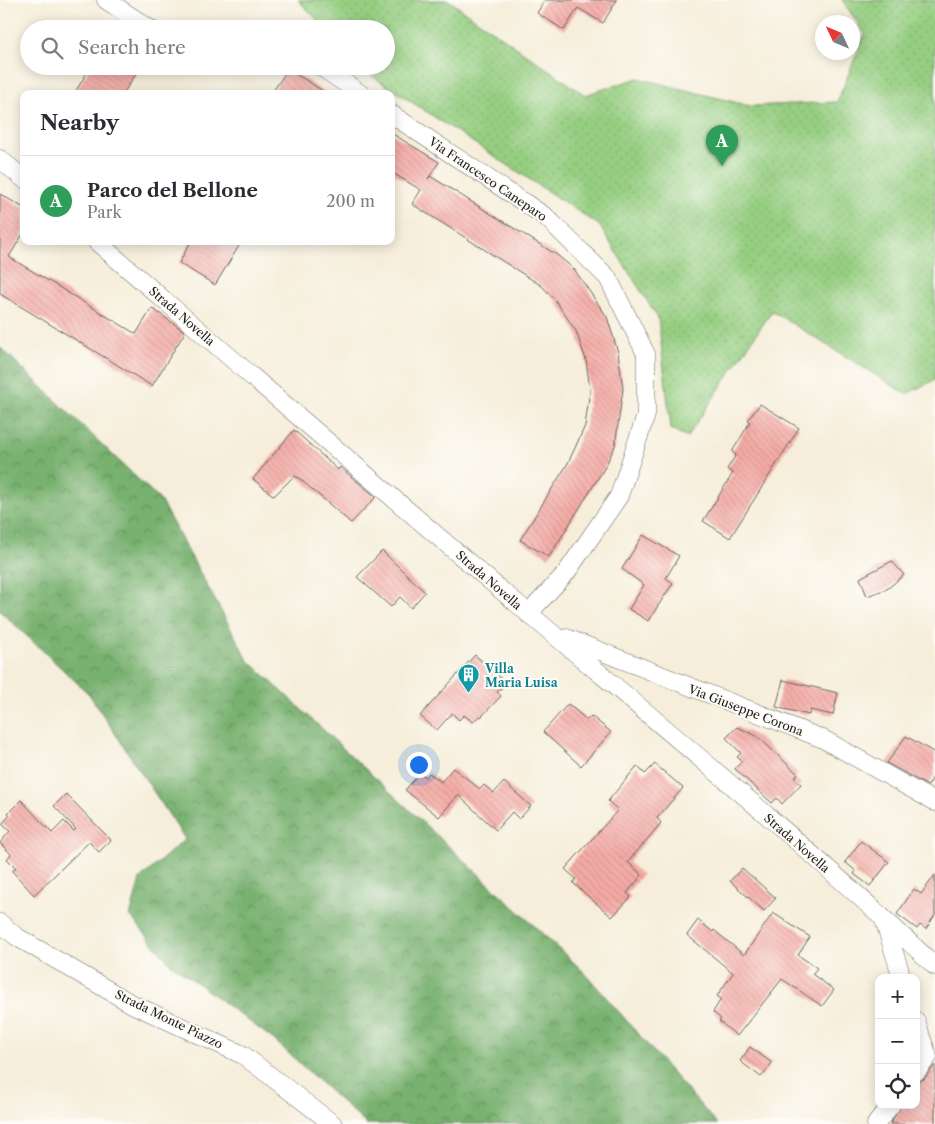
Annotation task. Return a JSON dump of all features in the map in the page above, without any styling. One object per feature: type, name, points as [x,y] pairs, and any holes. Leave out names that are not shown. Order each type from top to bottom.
[{"type":"street","points":[[106,0],[136,20]]},
{"type":"street","points":[[333,75],[355,90]]},
{"type":"street","name":"Via Francesco Caneparo","points":[[395,117],[546,217],[608,278],[646,354],[646,415],[619,496],[566,573],[528,614]]},
{"type":"street","points":[[0,159],[20,176]]},
{"type":"street","name":"Strada Novella","points":[[101,245],[528,614],[650,714],[883,918],[935,966]]},
{"type":"street","name":"Via Giuseppe Corona","points":[[550,631],[822,740],[935,802]]},
{"type":"street","points":[[883,918],[901,974]]},
{"type":"street","name":"Strada Monte Piazzo","points":[[0,923],[17,937],[132,1004],[243,1055],[332,1124]]},
{"type":"street","points":[[920,1033],[928,1057],[920,1067]]},
{"type":"street","points":[[876,1124],[888,1109]]},
{"type":"green space","points":[[298,0],[448,0],[585,95],[638,78],[750,106],[837,102],[854,60],[860,60],[860,46],[865,34],[860,27],[860,15],[852,15],[842,0],[935,0],[935,380],[906,394],[772,311],[687,437],[671,429],[658,318],[599,225],[372,76],[395,75],[395,20],[317,20]]},
{"type":"green space","points":[[0,347],[160,500],[248,660],[584,972],[717,1124],[366,1124],[273,1039],[170,963],[130,916],[140,879],[185,839],[89,694],[0,611]]},
{"type":"building","points":[[545,0],[617,0],[603,23],[578,8],[564,30],[537,13]]},
{"type":"building","points":[[86,75],[135,75],[126,90],[76,90]]},
{"type":"building","points":[[284,75],[298,75],[322,90],[274,90]]},
{"type":"building","points":[[395,135],[439,162],[428,179],[430,176],[557,255],[574,269],[607,317],[618,352],[623,389],[615,446],[605,467],[549,557],[520,540],[568,463],[585,426],[590,390],[586,360],[576,331],[555,300],[542,286],[412,204],[421,190],[395,174]]},
{"type":"building","points":[[0,194],[20,206],[20,239],[9,257],[136,334],[152,308],[185,332],[152,386],[0,294]]},
{"type":"building","points":[[189,245],[240,245],[215,285],[179,263]]},
{"type":"building","points":[[760,404],[799,428],[730,538],[703,521],[733,473],[727,469],[736,455],[732,452],[750,422],[748,420]]},
{"type":"building","points":[[294,430],[338,470],[340,467],[376,497],[351,523],[299,478],[294,476],[274,496],[253,479]]},
{"type":"building","points":[[643,535],[679,556],[666,578],[673,583],[648,621],[629,609],[644,585],[622,569]]},
{"type":"building","points":[[382,551],[425,592],[411,608],[400,597],[391,607],[357,577]]},
{"type":"building","points":[[892,561],[904,575],[887,589],[867,596],[860,578]]},
{"type":"building","name":"Villa Maria Luisa","points":[[475,655],[506,683],[497,692],[501,696],[481,717],[479,716],[473,722],[464,715],[459,720],[452,713],[437,730],[420,716]]},
{"type":"building","points":[[783,680],[838,693],[833,715],[810,710],[809,715],[776,707]]},
{"type":"building","points":[[568,704],[587,720],[591,716],[611,732],[581,766],[543,732]]},
{"type":"building","points":[[737,727],[757,736],[798,774],[794,778],[801,784],[782,804],[777,798],[772,803],[735,769],[742,761],[737,757],[741,753],[726,738]]},
{"type":"building","points":[[906,736],[935,753],[935,774],[928,786],[887,763]]},
{"type":"building","points":[[655,764],[683,788],[657,818],[661,823],[628,862],[642,875],[627,893],[631,897],[612,917],[573,883],[576,879],[565,869],[618,810],[608,801],[637,766],[645,774]]},
{"type":"building","points":[[453,768],[480,789],[484,785],[494,793],[504,782],[531,806],[519,819],[512,812],[496,830],[458,795],[439,817],[405,790],[420,773],[426,777],[429,773],[441,782]]},
{"type":"building","points":[[66,794],[111,840],[99,852],[89,842],[34,895],[12,871],[16,868],[7,859],[11,854],[0,843],[10,831],[2,824],[10,815],[8,813],[21,800],[52,833],[64,821],[74,831],[76,829],[54,806]]},
{"type":"building","points":[[861,841],[889,862],[870,886],[854,874],[856,871],[845,862]]},
{"type":"building","points":[[742,868],[776,898],[764,911],[730,881]]},
{"type":"building","points":[[935,875],[935,915],[926,929],[920,925],[917,929],[897,914],[914,889],[921,894]]},
{"type":"building","points":[[773,913],[810,937],[798,955],[817,968],[812,974],[834,990],[822,1006],[782,979],[737,1036],[719,1021],[721,1019],[713,1012],[721,999],[717,996],[733,973],[687,935],[698,920],[713,932],[714,930],[744,955]]},
{"type":"building","points":[[750,1047],[772,1063],[761,1077],[740,1061]]},
{"type":"building","points":[[935,1065],[935,1124],[890,1124],[899,1109],[920,1109],[920,1080],[924,1079]]},
{"type":"place","name":"Parco del Bellone","points":[[722,166]]},
{"type":"place","name":"Villa Maria Luisa","points":[[469,694]]}]
